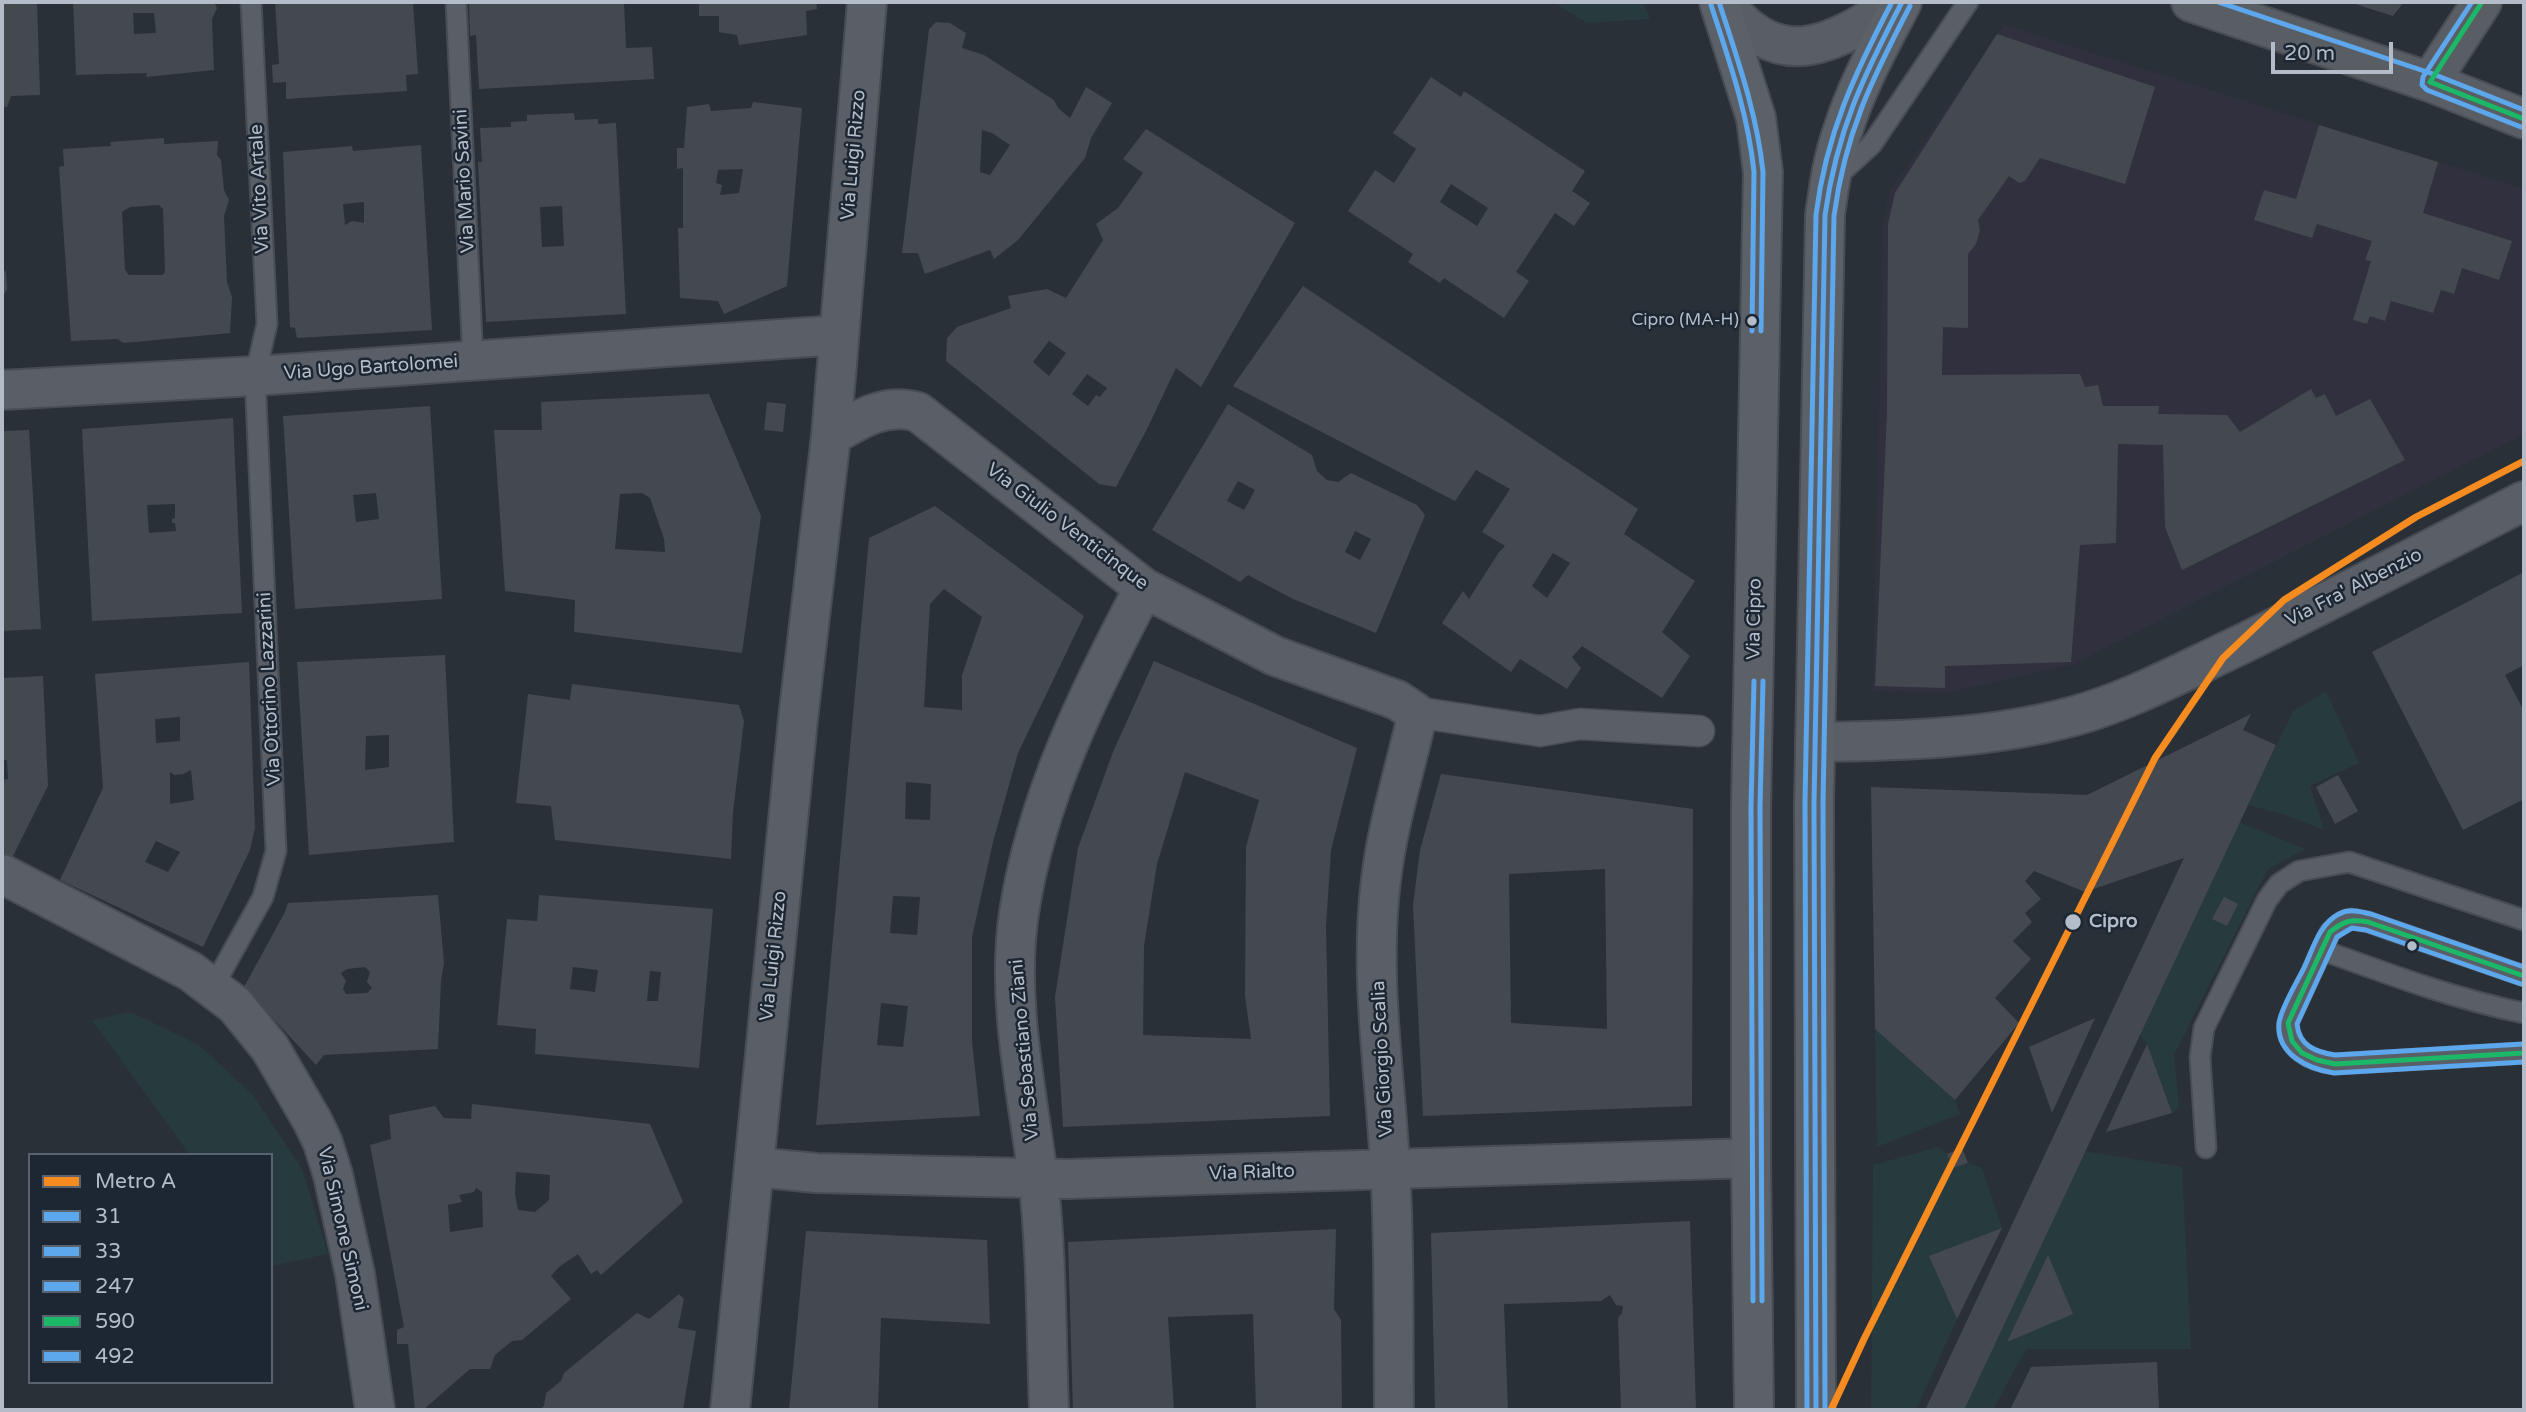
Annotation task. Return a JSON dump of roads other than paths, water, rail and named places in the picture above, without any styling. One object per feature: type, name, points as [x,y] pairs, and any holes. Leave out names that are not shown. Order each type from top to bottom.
[{"type":"main road","points":[[1721,2],[1758,35],[1777,44],[1795,46],[1819,44],[1842,36],[1900,2]]},
{"type":"main road","name":"Via Cipro","points":[[1721,2],[1756,118],[1763,172],[1751,807],[1754,1410]]},
{"type":"main road","points":[[1816,1410],[1815,742],[1825,215],[1829,184],[1842,130],[1900,2]]},
{"type":"main road","points":[[2191,2],[2430,82],[2524,119]]},
{"type":"main road","points":[[2430,82],[2482,2]]},
{"type":"street","name":"Via Luigi Rizzo","points":[[730,1410],[797,719],[831,436],[867,2]]},
{"type":"street","name":"Via Ugo Bartolomei","points":[[2,390],[255,376],[740,341],[840,321]]},
{"type":"street","name":"Via Giulio Venticinque","points":[[831,436],[869,416],[893,408],[909,409],[926,418],[1144,587],[1275,656],[1397,700],[1415,712],[1540,731],[1580,723],[1699,731]]},
{"type":"street","name":"Via Fra' Albenzio","points":[[1815,742],[1894,740],[1989,732],[2042,723],[2100,708],[2178,675],[2524,501]]},
{"type":"street","name":"Via Sebastiano Ziani","points":[[1049,1410],[1038,1180],[1019,1036],[1014,967],[1018,916],[1026,872],[1062,758],[1120,632],[1144,587]]},
{"type":"street","name":"Via Giorgio Scalia","points":[[1394,1410],[1390,1168],[1378,979],[1379,909],[1380,881],[1388,837],[1415,725],[1415,712]]},
{"type":"street","name":"Via Simone Simoni","points":[[2,874],[190,971],[235,1005],[270,1048],[298,1092],[323,1143],[355,1274],[375,1410]]},
{"type":"street","name":"Via Rialto","points":[[754,1167],[816,1173],[1038,1180],[1751,1158]]},
{"type":"lane","name":"Via Vito Artale","points":[[251,2],[267,324],[255,376]]},
{"type":"lane","name":"Via Mario Savini","points":[[456,2],[473,360]]},
{"type":"lane","points":[[1829,184],[1872,144],[1968,2]]},
{"type":"lane","name":"Via Ottorino Lazzarini","points":[[213,987],[263,897],[275,851],[255,376]]},
{"type":"lane","points":[[2206,1149],[2200,1057],[2204,1028],[2267,900],[2279,884],[2299,871],[2349,862],[2524,920]]},
{"type":"lane","points":[[2524,976],[2380,924],[2358,920],[2342,922],[2335,926],[2322,950],[2288,1023],[2294,1046],[2309,1058],[2335,1064],[2524,1053]]},
{"type":"lane","points":[[2322,950],[2410,982],[2490,1006],[2524,1013]]},
{"type":"metro line","name":"A","points":[[1831,1410],[2155,758],[2223,658],[2284,600],[2416,517],[2524,461]]},
{"type":"place","name":"Cipro (MA-H)","points":[[1752,321]]},
{"type":"place","name":"Cipro","points":[[2073,922]]}]
